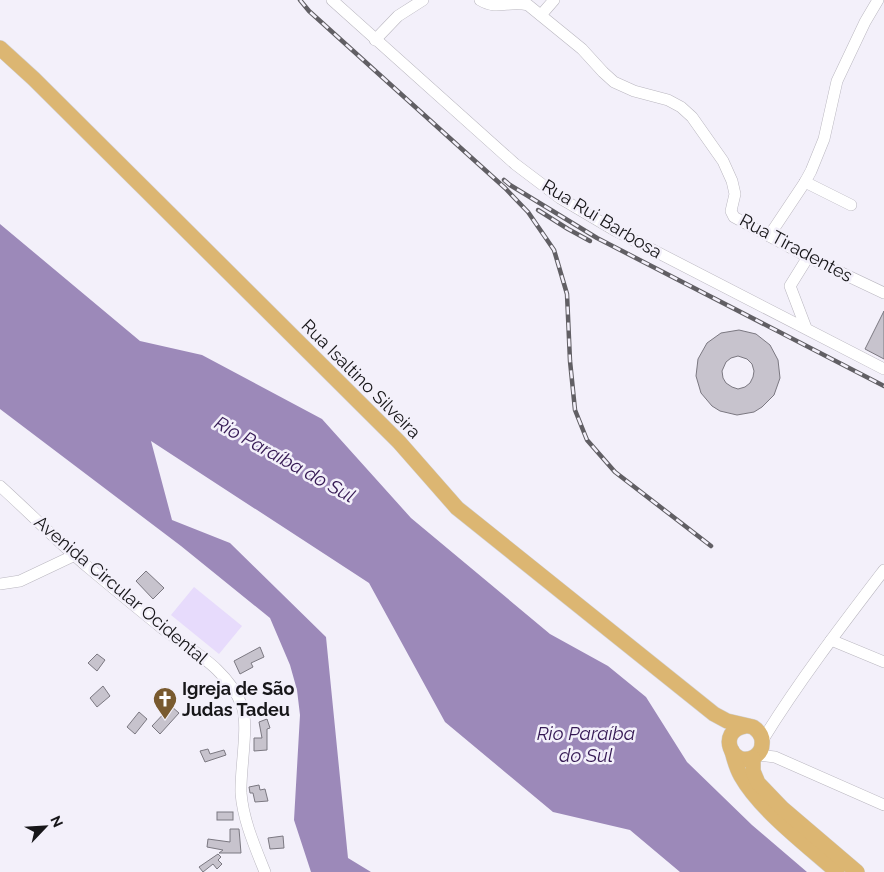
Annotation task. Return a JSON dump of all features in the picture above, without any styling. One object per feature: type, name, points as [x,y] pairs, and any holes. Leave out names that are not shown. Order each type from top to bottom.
[{"type":"main road","name":"Rua Isaltino Silveira","points":[[0,48],[34,79],[400,442],[457,508],[714,714]]},
{"type":"main road","points":[[714,714],[727,721],[749,727],[759,733],[759,749],[753,771],[758,783],[782,808],[857,872]]},
{"type":"main road","points":[[714,714],[735,755],[744,759],[759,749]]},
{"type":"main road","points":[[749,727],[736,729],[733,732],[730,746],[740,775],[750,790],[770,811],[837,872]]},
{"type":"street","points":[[375,40],[398,16],[423,0]]},
{"type":"street","name":"Rua Tiradentes","points":[[480,0],[491,5],[519,1],[582,49],[614,82],[634,91],[668,100],[681,107],[692,117],[723,161],[732,181],[735,194],[731,211],[734,217],[808,257],[884,292]]},
{"type":"street","points":[[541,16],[554,0]]},
{"type":"street","points":[[769,236],[806,182],[824,139],[837,81],[865,22],[878,0]]},
{"type":"street","name":"Rua Rui Barbosa","points":[[335,1],[375,40],[515,164],[560,198],[616,231],[884,369]]},
{"type":"street","points":[[806,182],[851,205]]},
{"type":"street","points":[[806,328],[790,286],[808,257]]},
{"type":"street","name":"Avenida Circular Ocidental","points":[[0,486],[75,555],[164,629],[201,655],[220,672],[236,692],[243,708],[241,793],[244,814],[265,872]]},
{"type":"street","points":[[0,584],[20,581],[75,555]]},
{"type":"street","points":[[884,570],[831,640],[779,714],[759,749],[884,805]]},
{"type":"street","points":[[831,640],[884,662]]},
{"type":"street","points":[[749,727],[779,714]]},
{"type":"shaded area","points":[[194,587],[242,626],[219,654],[171,615]]},
{"type":"water","name":"Rio Paraíba do Sul","points":[[0,224],[140,341],[202,355],[322,419],[411,518],[550,634],[608,666],[646,697],[687,762],[752,825],[807,872],[680,872],[630,830],[553,812],[445,722],[369,583],[151,441],[172,520],[230,543],[326,637],[348,858],[371,872],[311,872],[294,820],[300,715],[297,690],[290,665],[270,618],[181,546],[0,409]]},
{"type":"building","points":[[884,311],[884,359],[865,349]]},
{"type":"building","points":[[739,330],[756,334],[770,345],[778,360],[780,378],[774,395],[754,412],[737,415],[720,411],[712,406],[701,393],[696,376],[698,359],[707,343],[721,333]],"holes":[[[738,356],[747,359],[752,364],[754,371],[750,383],[738,389],[726,383],[722,371],[726,362]]]},
{"type":"building","points":[[146,571],[164,588],[153,599],[136,581]]},
{"type":"building","points":[[260,647],[264,657],[251,663],[253,667],[240,674],[234,661]]},
{"type":"building","points":[[97,654],[105,660],[97,671],[88,663]]},
{"type":"building","points":[[103,686],[110,696],[97,707],[90,698]]},
{"type":"building","name":"Igreja de São Judas Tadeu","points":[[171,706],[179,713],[160,734],[152,726]]},
{"type":"building","points":[[139,712],[147,719],[135,734],[127,727]]},
{"type":"building","points":[[267,719],[270,728],[267,729],[267,750],[254,751],[254,738],[262,738],[259,722]]},
{"type":"building","points":[[208,749],[210,754],[224,750],[226,755],[205,762],[200,751]]},
{"type":"building","points":[[259,785],[260,790],[265,789],[268,801],[255,802],[249,787]]},
{"type":"building","points":[[217,812],[233,812],[233,820],[217,820]]},
{"type":"building","points":[[230,829],[239,829],[241,853],[219,853],[223,850],[207,847],[208,839],[230,842]]},
{"type":"building","points":[[283,836],[284,848],[270,849],[268,838]]},
{"type":"building","points":[[218,854],[221,857],[218,860],[222,864],[217,869],[213,864],[203,872],[199,867]]},
{"type":"railway","points":[[300,0],[309,11],[505,188],[528,212],[554,250],[567,294],[570,361],[575,410],[587,440],[615,472],[711,546]]},
{"type":"railway","points":[[504,180],[597,238],[884,386]]},
{"type":"railway","points":[[538,210],[590,241]]},
{"type":"place","name":"Igreja de São Judas Tadeu","points":[[165,720]]}]
